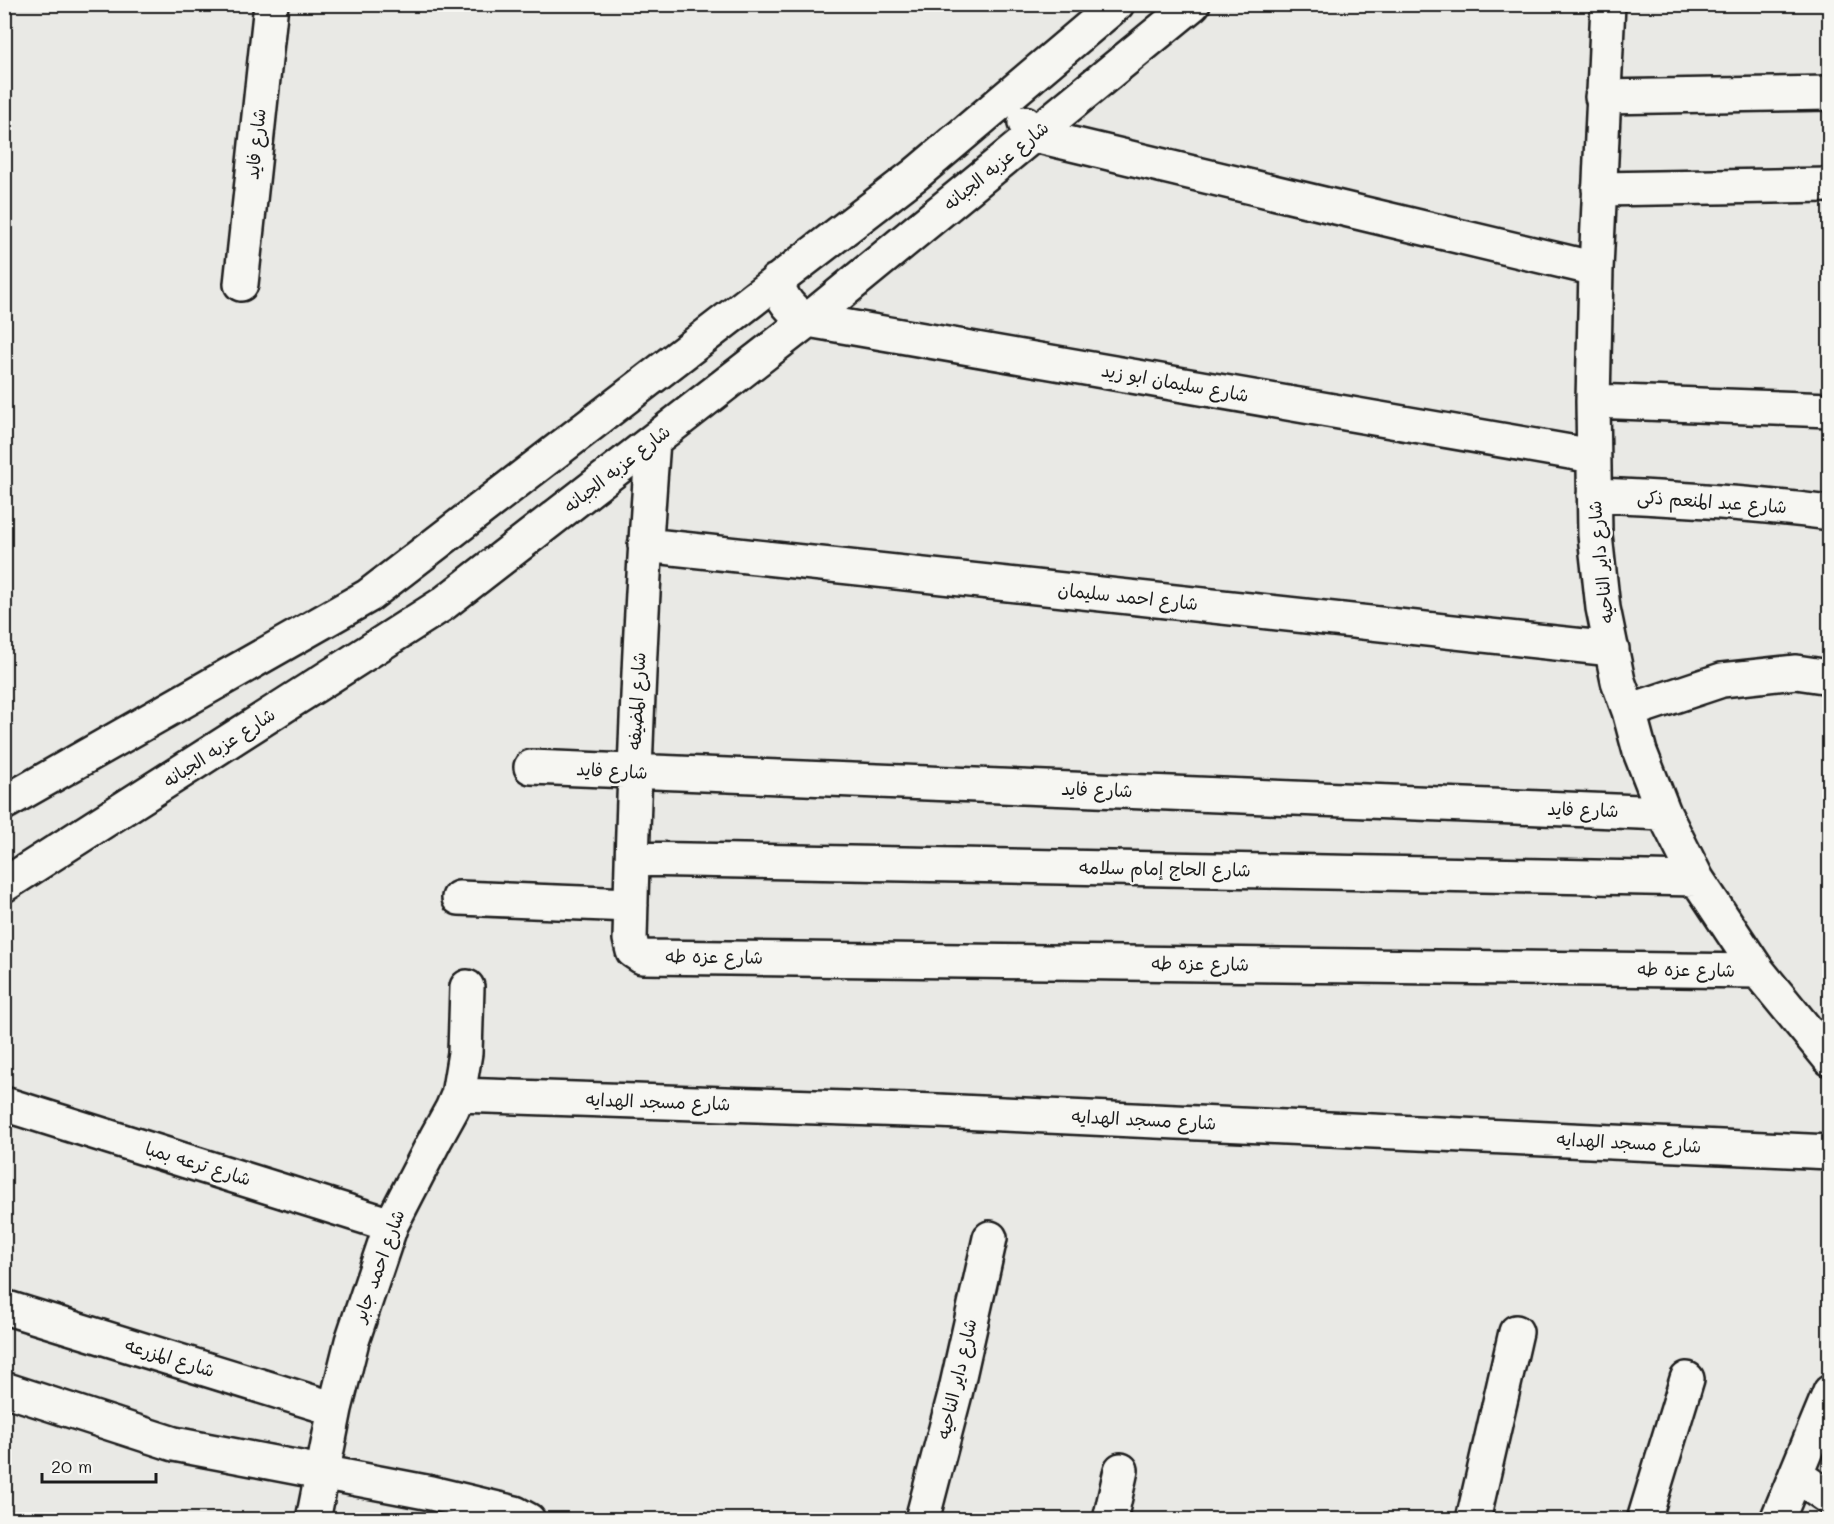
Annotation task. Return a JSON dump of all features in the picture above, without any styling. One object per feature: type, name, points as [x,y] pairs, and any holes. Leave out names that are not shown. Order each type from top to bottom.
[{"type":"street","name":"شارع فايد","points":[[241,284],[271,4]]},
{"type":"street","points":[[4,803],[368,596],[916,174],[1117,4]]},
{"type":"street","name":"شارع عزبه الجبانه","points":[[4,885],[443,604],[808,320],[1193,4]]},
{"type":"street","name":"شارع داير الناحيه","points":[[1608,4],[1596,268],[1593,456],[1595,535],[1603,608],[1618,681],[1640,752],[1664,813],[1696,879],[1758,971],[1830,1059]]},
{"type":"street","points":[[1602,97],[1830,93]]},
{"type":"street","points":[[1005,98],[1034,135],[1596,268]]},
{"type":"street","points":[[1599,189],[1830,185]]},
{"type":"street","name":"شارع سليمان ابو زيد","points":[[776,281],[785,302],[794,312],[808,320],[1593,456]]},
{"type":"street","points":[[1593,401],[1830,410]]},
{"type":"street","name":"شارع المضيفه","points":[[642,957],[633,951],[630,939],[634,772],[645,545],[653,441]]},
{"type":"street","name":"شارع عبد المنعم ذكى","points":[[1594,495],[1682,499],[1830,513]]},
{"type":"street","name":"شارع احمد سليمان","points":[[645,545],[1612,649]]},
{"type":"street","points":[[412,562],[443,604]]},
{"type":"street","points":[[1629,711],[1722,680],[1796,672],[1830,677]]},
{"type":"street","name":"شارع فايد","points":[[531,766],[1664,813]]},
{"type":"street","name":"شارع الحاج إمام سلامه","points":[[633,859],[1696,879]]},
{"type":"street","points":[[459,898],[631,904]]},
{"type":"street","name":"شارع عزه طه","points":[[642,957],[1758,971]]},
{"type":"street","name":"شارع احمد جابر","points":[[313,1520],[335,1409],[352,1341],[392,1225],[458,1095],[465,1053],[467,987]]},
{"type":"street","name":"شارع مسجد الهدايه","points":[[458,1095],[950,1112],[1830,1152]]},
{"type":"street","name":"شارع ترعه بمبا","points":[[4,1104],[392,1225]]},
{"type":"street","name":"شارع داير الناحيه","points":[[922,1520],[955,1394],[990,1238]]},
{"type":"street","name":"شارع المزرعه","points":[[4,1307],[335,1409]]},
{"type":"street","points":[[1473,1520],[1516,1332]]},
{"type":"street","points":[[1644,1520],[1687,1380]]},
{"type":"street","points":[[4,1389],[174,1444],[442,1496],[515,1513],[528,1520]]},
{"type":"street","points":[[1778,1520],[1830,1392]]},
{"type":"street","points":[[1110,1520],[1121,1470]]},
{"type":"street","points":[[1796,1475],[1830,1498]]}]
